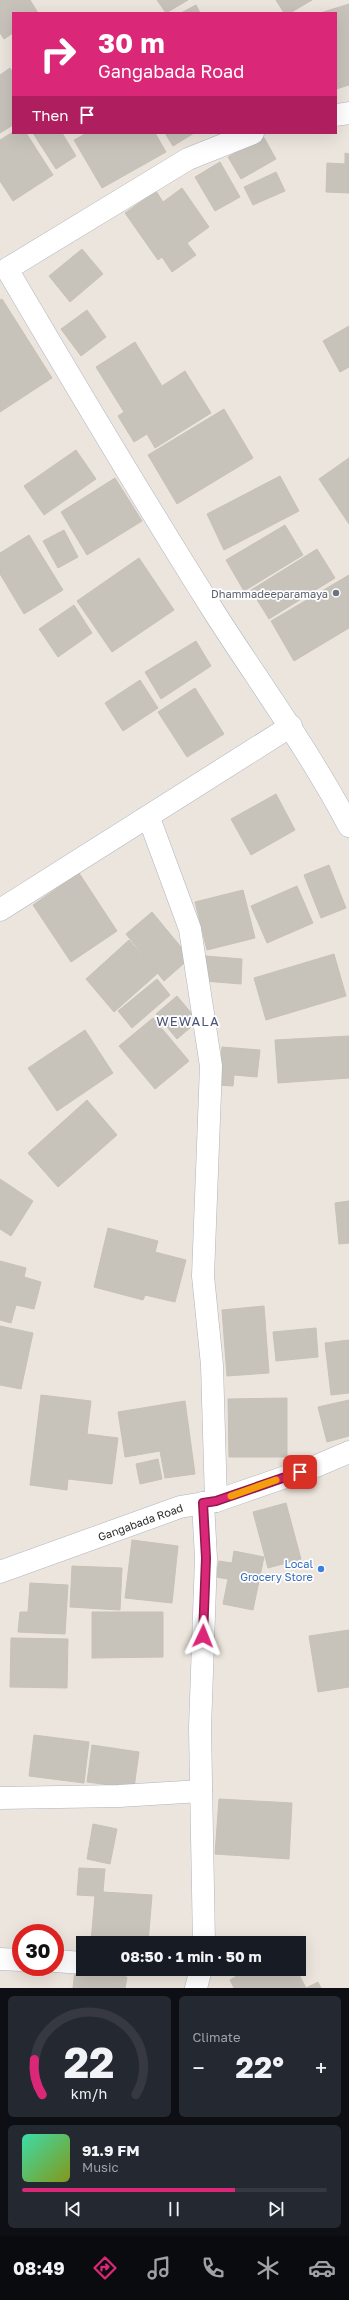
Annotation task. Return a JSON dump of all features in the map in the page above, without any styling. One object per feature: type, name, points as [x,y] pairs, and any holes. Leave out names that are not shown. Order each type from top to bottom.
[{"type":"street","points":[[337,115],[349,113]]},
{"type":"street","points":[[250,134],[188,158],[4,263],[95,419],[212,608],[291,726],[330,790],[349,826]]},
{"type":"street","points":[[0,910],[149,818],[291,726]]},
{"type":"street","points":[[149,818],[190,929],[211,1066],[203,1276],[212,1365],[209,1502],[200,1728],[204,1936]]},
{"type":"street","name":"Gangabada Road","points":[[0,1572],[180,1507],[209,1502],[314,1467],[349,1452]]},
{"type":"street","points":[[0,1798],[118,1796],[201,1791]]},
{"type":"street","points":[[0,1959],[12,1960]]},
{"type":"street","points":[[64,1962],[76,1963]]},
{"type":"street","points":[[196,1988],[199,1976]]},
{"type":"building","points":[[0,0],[30,0],[37,12],[12,12],[12,34],[4,39],[0,33]]},
{"type":"building","points":[[157,0],[188,0],[168,12],[165,12]]},
{"type":"building","points":[[276,0],[312,0],[292,12],[283,12]]},
{"type":"building","points":[[349,4],[349,85],[337,89],[337,12],[323,12]]},
{"type":"building","points":[[196,5],[200,12],[183,12]]},
{"type":"building","points":[[10,68],[12,71],[12,126],[0,133],[0,75]]},
{"type":"building","points":[[12,133],[12,134],[27,134],[53,175],[13,201],[0,181],[0,140]]},
{"type":"building","points":[[34,134],[63,134],[76,156],[56,169]]},
{"type":"building","points":[[85,134],[156,134],[166,152],[102,188],[74,140]]},
{"type":"building","points":[[166,134],[192,134],[173,146]]},
{"type":"building","points":[[263,136],[276,159],[241,179],[228,157]]},
{"type":"building","points":[[345,153],[349,154],[349,193],[326,192],[327,163],[345,164]]},
{"type":"building","points":[[220,162],[240,197],[215,211],[195,177]]},
{"type":"building","points":[[276,172],[285,191],[253,205],[244,187]]},
{"type":"building","points":[[182,188],[209,227],[187,243],[196,255],[172,272],[162,257],[158,260],[125,213],[156,191],[163,202]]},
{"type":"building","points":[[82,249],[103,274],[70,302],[49,276]]},
{"type":"building","points":[[2,299],[52,378],[0,412],[0,300]]},
{"type":"building","points":[[87,310],[106,337],[81,356],[61,329]]},
{"type":"building","points":[[349,326],[349,367],[340,372],[323,341]]},
{"type":"building","points":[[135,342],[162,386],[185,371],[211,413],[155,448],[147,434],[134,442],[118,416],[124,412],[96,367]]},
{"type":"building","points":[[224,409],[253,458],[177,504],[148,455]]},
{"type":"building","points":[[76,450],[96,479],[44,515],[24,486]]},
{"type":"building","points":[[349,458],[349,524],[319,479]]},
{"type":"building","points":[[280,476],[299,511],[224,550],[207,514]]},
{"type":"building","points":[[115,478],[142,521],[87,555],[61,512]]},
{"type":"building","points":[[285,525],[303,555],[244,591],[226,560]]},
{"type":"building","points":[[64,530],[78,557],[58,568],[43,541]]},
{"type":"building","points":[[29,535],[63,590],[24,614],[0,574],[0,553]]},
{"type":"building","points":[[317,549],[335,578],[269,619],[251,590]]},
{"type":"building","points":[[139,558],[174,610],[112,652],[77,601]]},
{"type":"building","points":[[349,575],[349,628],[294,661],[271,621]]},
{"type":"building","points":[[74,605],[92,633],[58,657],[39,629]]},
{"type":"building","points":[[196,641],[211,666],[161,699],[145,672]]},
{"type":"building","points":[[140,680],[158,708],[123,731],[105,703]]},
{"type":"building","points":[[195,688],[224,734],[187,757],[158,712]]},
{"type":"building","points":[[276,794],[295,830],[251,855],[231,819]]},
{"type":"building","points":[[329,865],[346,908],[321,918],[304,875]]},
{"type":"building","points":[[79,873],[117,931],[71,962],[33,905]]},
{"type":"building","points":[[297,886],[313,923],[267,943],[251,906]]},
{"type":"building","points":[[243,890],[255,938],[207,950],[195,902]]},
{"type":"building","points":[[152,912],[190,958],[164,981],[126,934]]},
{"type":"building","points":[[129,940],[158,973],[114,1012],[86,979]]},
{"type":"building","points":[[334,954],[346,996],[266,1020],[254,978]]},
{"type":"building","points":[[206,956],[242,959],[241,984],[204,981]]},
{"type":"building","points":[[157,979],[170,995],[132,1028],[118,1011]]},
{"type":"building","points":[[177,996],[198,1021],[177,1039],[156,1014]]},
{"type":"building","points":[[153,1018],[189,1061],[155,1089],[119,1046]]},
{"type":"building","points":[[85,1030],[113,1073],[57,1111],[28,1068]]},
{"type":"building","points":[[349,1036],[349,1078],[278,1083],[275,1040]]},
{"type":"building","points":[[222,1047],[260,1050],[257,1077],[234,1075],[233,1086],[218,1085]]},
{"type":"building","points":[[87,1100],[117,1135],[58,1187],[28,1153]]},
{"type":"building","points":[[0,1179],[33,1201],[11,1236],[0,1229]]},
{"type":"building","points":[[349,1201],[349,1243],[339,1244],[335,1203]]},
{"type":"building","points":[[108,1228],[158,1241],[155,1252],[186,1260],[175,1302],[145,1295],[143,1300],[94,1287]]},
{"type":"building","points":[[0,1261],[26,1268],[24,1277],[41,1282],[34,1309],[16,1305],[11,1323],[0,1320]]},
{"type":"building","points":[[264,1306],[269,1373],[227,1376],[222,1310]]},
{"type":"building","points":[[0,1326],[33,1333],[21,1389],[0,1385]]},
{"type":"building","points":[[316,1328],[318,1357],[276,1361],[273,1332]]},
{"type":"building","points":[[349,1340],[349,1393],[331,1395],[325,1343]]},
{"type":"building","points":[[41,1395],[91,1401],[87,1434],[118,1438],[112,1484],[68,1479],[67,1490],[30,1485]]},
{"type":"building","points":[[287,1398],[287,1457],[229,1457],[228,1399]]},
{"type":"building","points":[[349,1400],[349,1436],[327,1442],[318,1407]]},
{"type":"building","points":[[185,1401],[195,1474],[165,1478],[160,1451],[125,1457],[118,1412]]},
{"type":"building","points":[[158,1459],[162,1479],[140,1484],[136,1464]]},
{"type":"building","points":[[286,1503],[301,1559],[268,1568],[253,1512]]},
{"type":"building","points":[[132,1540],[178,1546],[172,1603],[125,1598]]},
{"type":"building","points":[[234,1551],[264,1557],[253,1610],[223,1604],[228,1579],[216,1577],[219,1561],[232,1563]]},
{"type":"building","points":[[72,1566],[122,1568],[120,1610],[70,1607]]},
{"type":"building","points":[[30,1583],[68,1585],[65,1634],[18,1632],[20,1612],[28,1612]]},
{"type":"building","points":[[92,1612],[163,1612],[163,1657],[92,1658]]},
{"type":"building","points":[[349,1630],[349,1687],[318,1692],[309,1636]]},
{"type":"building","points":[[11,1638],[68,1639],[67,1688],[10,1687]]},
{"type":"building","points":[[34,1735],[89,1742],[84,1783],[29,1776]]},
{"type":"building","points":[[92,1745],[139,1752],[134,1788],[87,1782]]},
{"type":"building","points":[[219,1799],[292,1803],[289,1859],[215,1854]]},
{"type":"building","points":[[93,1824],[117,1829],[110,1864],[87,1859]]},
{"type":"building","points":[[79,1868],[105,1869],[103,1892],[152,1895],[149,1936],[92,1936],[95,1896],[77,1895]]},
{"type":"building","points":[[75,1970],[76,1976],[127,1977],[125,1988],[73,1988]]},
{"type":"building","points":[[237,1976],[300,1976],[306,1988],[234,1988],[230,1980]]},
{"type":"building","points":[[318,1982],[321,1988],[306,1988]]},
{"type":"slow traffic","points":[[231,1496],[276,1480]]},
{"type":"place","name":"Dhammadeeparamaya","points":[[336,593]]},
{"type":"place","name":"Local Grocery Store","points":[[321,1569]]},
{"type":"district","name":"WEWALA","points":[[188,1021]]},
{"type":"route","points":[[203,1636],[206,1558],[203,1503],[216,1501],[300,1472]]}]
